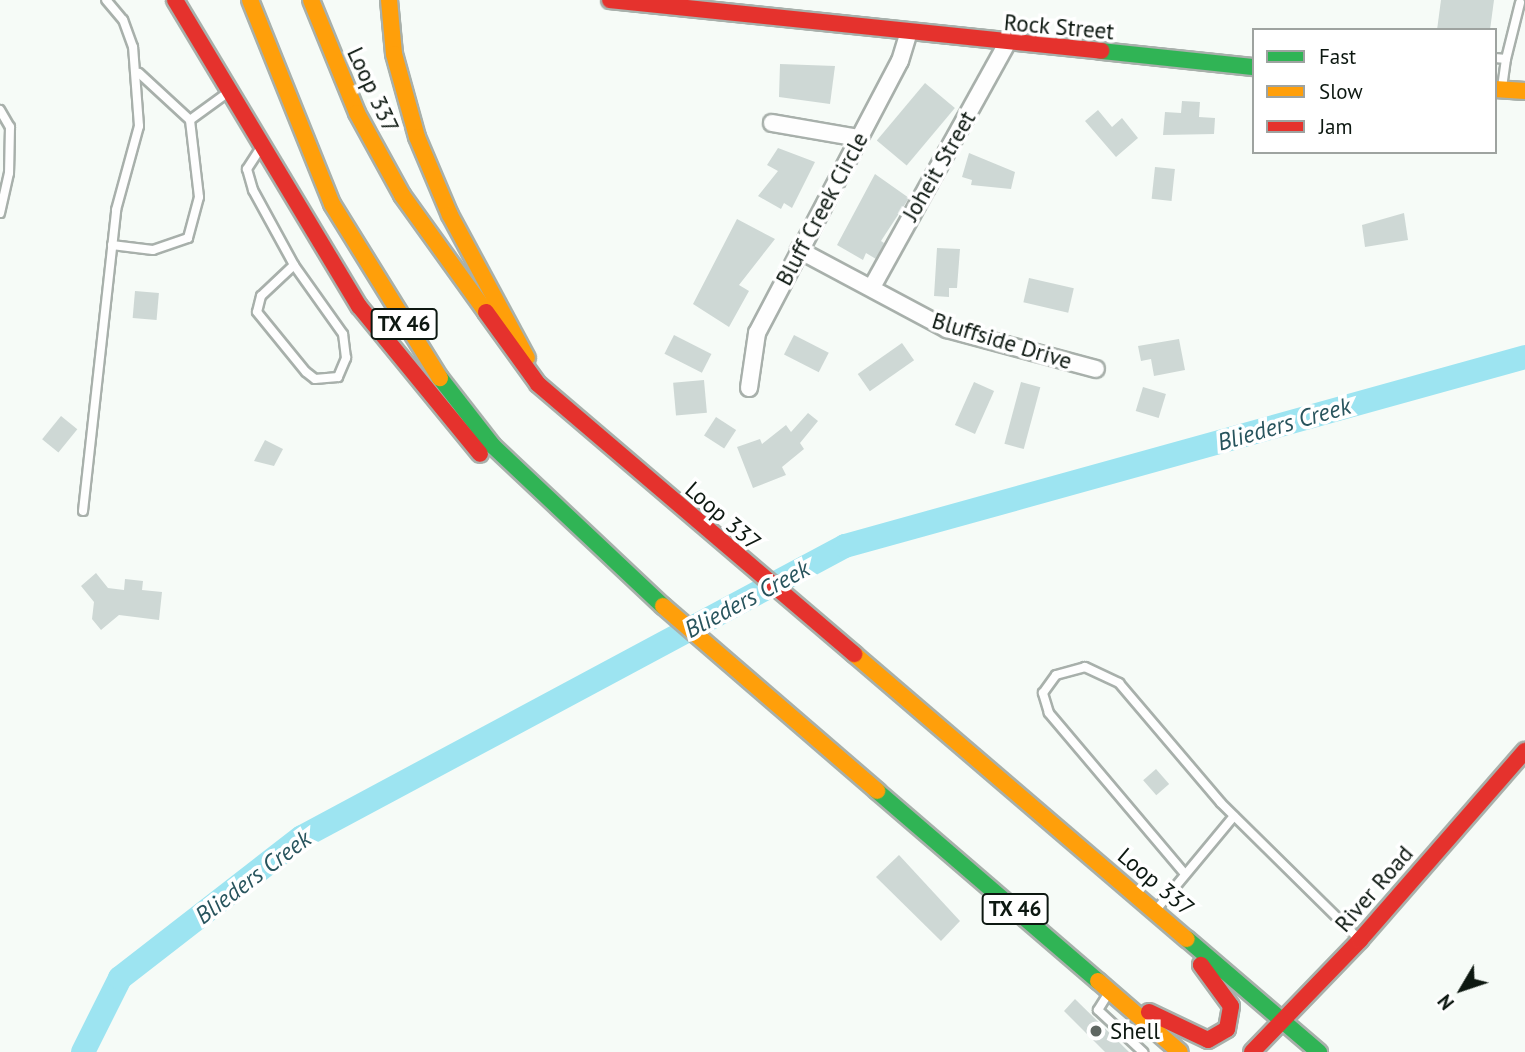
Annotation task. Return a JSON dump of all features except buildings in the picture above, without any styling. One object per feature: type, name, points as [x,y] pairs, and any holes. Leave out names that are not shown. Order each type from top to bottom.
[{"type":"main road","points":[[174,0],[359,306],[467,441],[522,497],[625,573]]},
{"type":"main road","name":"TX 46","points":[[250,0],[332,204],[446,388],[548,503],[625,573],[1180,1052]]},
{"type":"main road","name":"Loop 337","points":[[311,0],[357,113],[402,195],[538,384],[576,420],[950,741],[1156,910],[1319,1052]]},
{"type":"main road","points":[[389,0],[405,100],[434,181],[511,319],[538,384]]},
{"type":"main road","name":"Rock Street","points":[[610,0],[1006,45],[1252,67]]},
{"type":"main road","points":[[1499,89],[1525,91]]},
{"type":"main road","name":"River Road","points":[[1252,1052],[1360,940],[1519,765],[1525,751]]},
{"type":"main road","points":[[1110,991],[1193,1036],[1208,1040],[1227,1029],[1231,1006],[1156,910]]},
{"type":"street","name":"Bluff Creek Circle","points":[[749,388],[757,333],[900,61],[908,34]]},
{"type":"street","name":"Joheit Street","points":[[872,287],[1006,45]]},
{"type":"street","points":[[772,123],[859,138]]},
{"type":"street","name":"Bluffside Drive","points":[[799,250],[947,329],[1097,369]]},
{"type":"lane","points":[[82,511],[112,245],[139,126],[139,73],[123,20],[106,0]]},
{"type":"lane","points":[[1499,89],[1520,3]]},
{"type":"lane","points":[[1497,58],[1506,59]]},
{"type":"lane","points":[[112,245],[153,250],[188,238],[199,197],[190,120],[139,73]]},
{"type":"lane","points":[[190,120],[228,92]]},
{"type":"lane","points":[[0,110],[10,127],[9,173],[0,213]]},
{"type":"lane","points":[[262,147],[247,169],[294,265],[343,334],[346,358],[338,377],[316,379],[306,372],[257,312],[261,296],[294,265]]},
{"type":"lane","points":[[1185,874],[1049,713],[1043,701],[1047,683],[1085,667],[1110,676],[1234,816],[1360,940]]},
{"type":"lane","points":[[1156,910],[1234,816]]},
{"type":"lane","points":[[1110,991],[1098,1010],[1143,1052]]},
{"type":"lane","points":[[1136,1045],[1151,1027]]},
{"type":"waterway","name":"Blieders Creek","points":[[83,1052],[120,978],[302,837],[845,546],[1525,357]]},
{"type":"traffic: fast","points":[[1101,51],[1252,67]]},
{"type":"traffic: fast","points":[[440,378],[493,446],[663,606]]},
{"type":"traffic: fast","points":[[877,791],[1098,981]]},
{"type":"traffic: fast","points":[[1187,939],[1319,1052]]},
{"type":"traffic: slow","points":[[250,0],[332,204],[440,378]]},
{"type":"traffic: slow","points":[[311,0],[357,113],[402,195],[486,312]]},
{"type":"traffic: slow","points":[[389,0],[394,54],[417,137],[450,215],[527,358]]},
{"type":"traffic: slow","points":[[1497,89],[1525,91]]},
{"type":"traffic: slow","points":[[663,606],[877,791]]},
{"type":"traffic: slow","points":[[854,654],[1187,939]]},
{"type":"traffic: slow","points":[[1098,981],[1180,1052]]},
{"type":"traffic: jam","points":[[175,0],[359,306],[480,454]]},
{"type":"traffic: jam","points":[[610,0],[1101,51]]},
{"type":"traffic: jam","points":[[486,312],[538,384],[854,654]]},
{"type":"traffic: jam","points":[[1252,1052],[1360,940],[1525,751]]},
{"type":"traffic: jam","points":[[1149,1012],[1208,1040],[1227,1029],[1231,1006],[1201,965]]},
{"type":"place","name":"Shell","points":[[1096,1031]]}]
